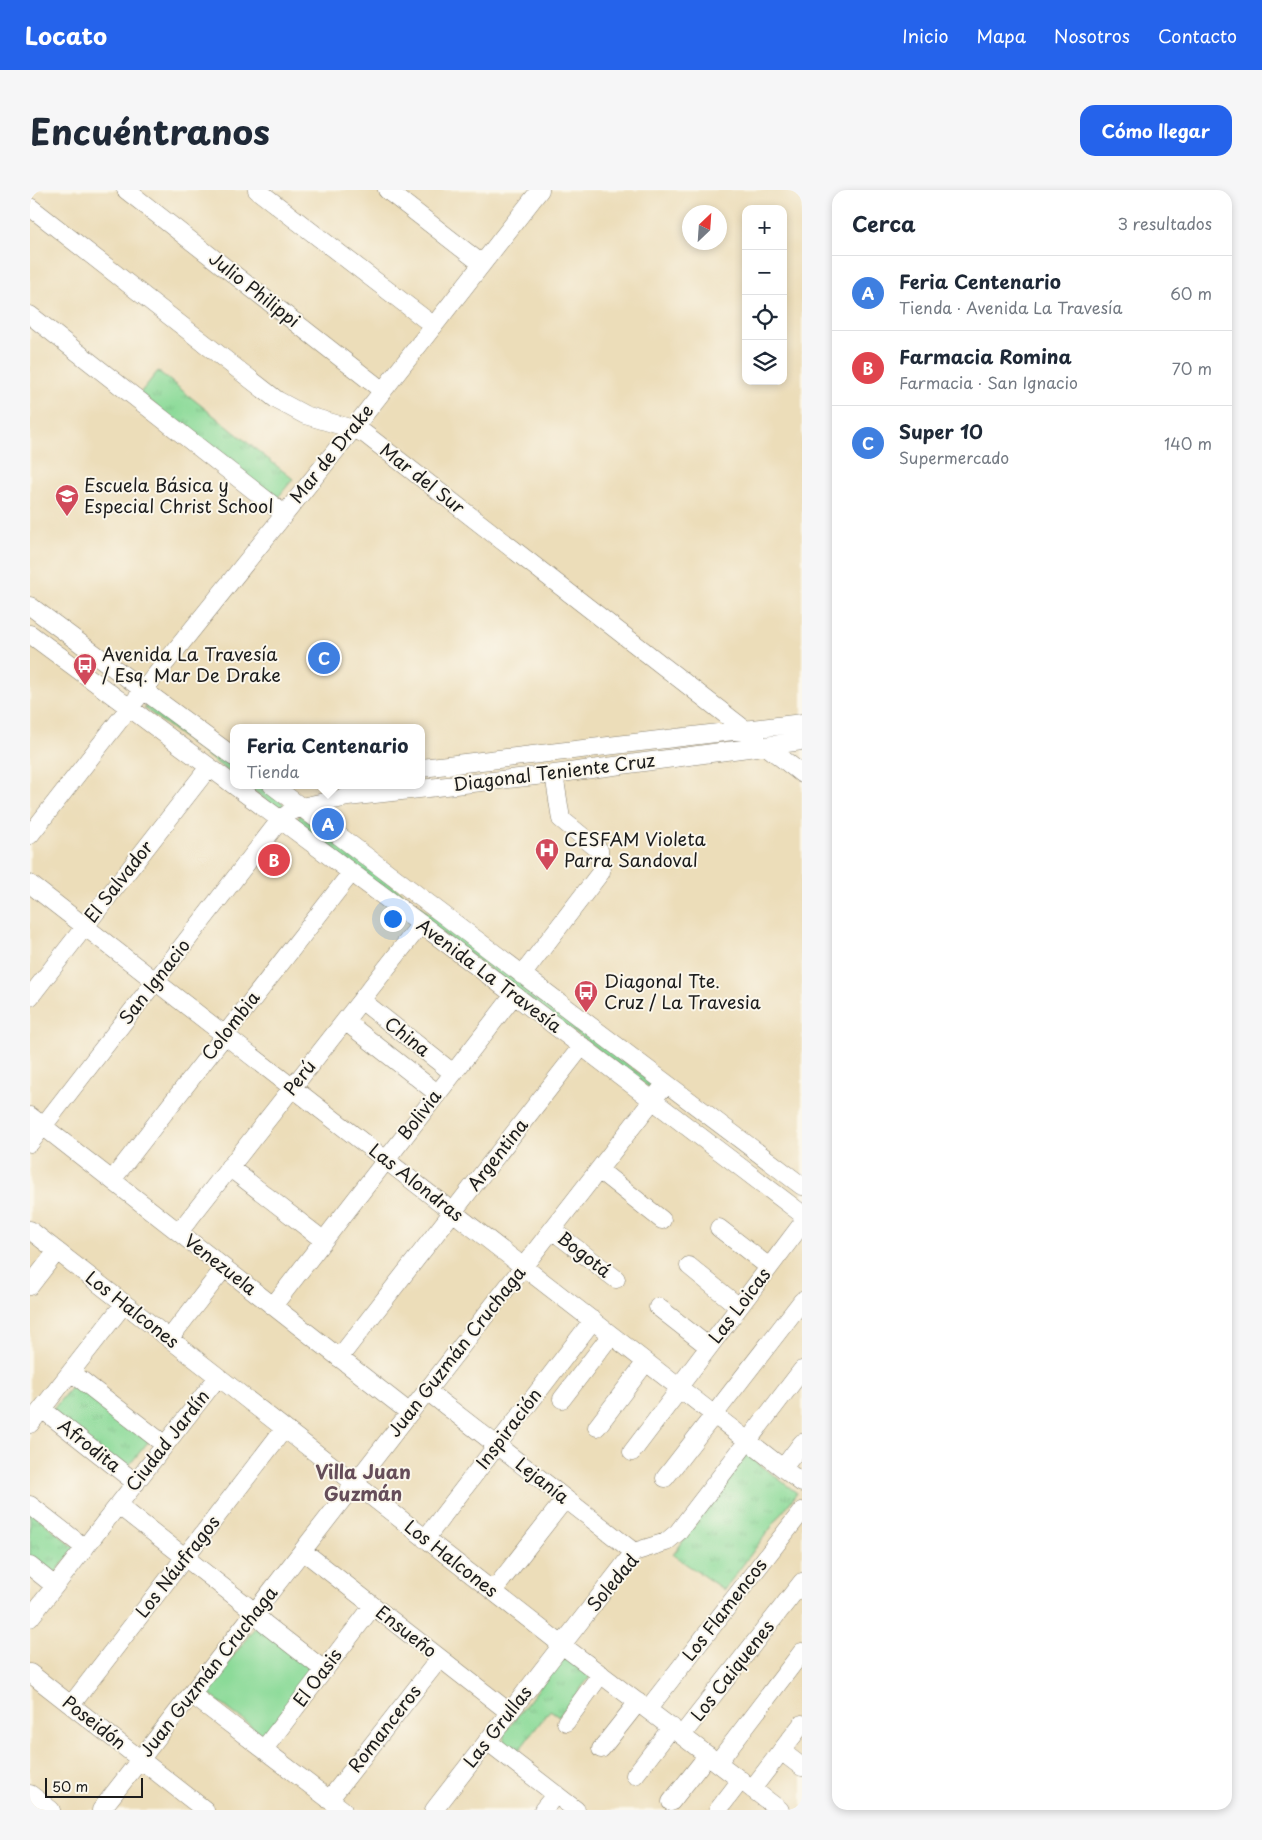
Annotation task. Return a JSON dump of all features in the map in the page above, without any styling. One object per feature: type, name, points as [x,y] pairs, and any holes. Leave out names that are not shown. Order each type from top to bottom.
[{"type":"street","name":"Julio Philippi","points":[[126,190],[383,391]]},
{"type":"street","points":[[257,190],[434,326]]},
{"type":"street","points":[[387,190],[482,264]]},
{"type":"street","name":"Mar de Drake","points":[[30,835],[434,326],[482,264],[531,193]]},
{"type":"street","name":"Mar del Sur","points":[[30,207],[277,400],[304,415],[365,434],[802,774]]},
{"type":"street","points":[[30,315],[284,514]]},
{"type":"street","points":[[30,606],[230,754]]},
{"type":"street","name":"Avenida La Travesía","points":[[30,634],[230,783]]},
{"type":"street","name":"Diagonal Teniente Cruz","points":[[425,768],[802,722]]},
{"type":"street","name":"Diagonal Teniente Cruz","points":[[425,788],[554,774],[802,741]]},
{"type":"street","name":"El Salvador","points":[[30,997],[209,767]]},
{"type":"street","points":[[522,975],[601,872],[599,850],[561,819],[554,774]]},
{"type":"street","name":"Avenida La Travesía","points":[[238,789],[582,1046],[802,1214]]},
{"type":"street","name":"Avenida La Travesía","points":[[282,789],[300,807],[802,1186]]},
{"type":"street","name":"Diagonal Teniente Cruz","points":[[280,820],[300,807],[348,797],[420,789]]},
{"type":"street","name":"San Ignacio","points":[[30,1143],[36,1121],[155,981],[280,820]]},
{"type":"street","name":"Colombia","points":[[112,1180],[351,873]]},
{"type":"street","name":"Las Alondras","points":[[30,884],[802,1483]]},
{"type":"street","name":"Perú","points":[[179,1232],[420,924]]},
{"type":"street","name":"Bolivia","points":[[273,1306],[514,995]]},
{"type":"street","name":"China","points":[[361,1000],[453,1073]]},
{"type":"street","points":[[345,1020],[437,1093]]},
{"type":"street","name":"Argentina","points":[[339,1358],[582,1046]]},
{"type":"street","name":"Juan Guzmán Cruchaga","points":[[101,1810],[666,1083]]},
{"type":"street","name":"Venezuela","points":[[36,1121],[410,1413]]},
{"type":"street","points":[[229,1167],[323,1240]]},
{"type":"street","points":[[599,1170],[662,1220]]},
{"type":"street","name":"Las Loicas","points":[[632,1452],[673,1398],[678,1387],[802,1224]]},
{"type":"street","points":[[719,1228],[769,1267]]},
{"type":"street","name":"Los Halcones","points":[[30,1230],[562,1645],[777,1809]]},
{"type":"street","name":"Bogotá","points":[[552,1230],[616,1279]]},
{"type":"street","points":[[30,1286],[57,1251]]},
{"type":"street","points":[[689,1266],[739,1307]]},
{"type":"street","points":[[169,1339],[224,1268]]},
{"type":"street","points":[[665,1478],[802,1301]]},
{"type":"street","points":[[30,1424],[124,1304]]},
{"type":"street","points":[[658,1307],[709,1347]]},
{"type":"street","name":"Inspiración","points":[[425,1538],[593,1320]]},
{"type":"street","points":[[562,1399],[611,1335]]},
{"type":"street","points":[[596,1428],[646,1362]]},
{"type":"street","name":"Soledad","points":[[562,1645],[634,1552],[666,1542],[672,1538],[802,1370]]},
{"type":"street","points":[[71,1372],[165,1445]]},
{"type":"street","name":"Ciudad Jardín","points":[[30,1618],[218,1377]]},
{"type":"street","name":"Lejanía","points":[[427,1391],[634,1552]]},
{"type":"street","name":"Afrodita","points":[[42,1409],[136,1483]]},
{"type":"street","name":"Los Náufragos","points":[[71,1705],[284,1429]]},
{"type":"street","points":[[783,1468],[802,1443]]},
{"type":"street","points":[[493,1591],[565,1499]]},
{"type":"street","points":[[30,1505],[85,1548]]},
{"type":"street","points":[[118,1505],[254,1613],[264,1624],[324,1670]]},
{"type":"street","name":"Los Flamencos","points":[[601,1749],[643,1705],[802,1511]]},
{"type":"street","name":"Ensueño","points":[[302,1551],[510,1712]]},
{"type":"street","points":[[30,1566],[56,1586]]},
{"type":"street","name":"Los Caiquenes","points":[[636,1775],[677,1731],[802,1582]]},
{"type":"street","name":"El Oasis","points":[[264,1749],[373,1606]]},
{"type":"street","name":"Las Grullas","points":[[434,1810],[562,1645]]},
{"type":"street","points":[[671,1802],[713,1759],[802,1652]]},
{"type":"street","name":"Romanceros","points":[[336,1805],[440,1658]]},
{"type":"street","name":"Poseidón","points":[[30,1673],[205,1810]]},
{"type":"street","points":[[566,1722],[601,1674]]},
{"type":"street","points":[[191,1694],[336,1805]]},
{"type":"street","points":[[718,1810],[747,1785],[781,1751],[802,1724]]},
{"type":"street","points":[[487,1741],[576,1810]]},
{"type":"street","points":[[781,1751],[802,1767]]},
{"type":"street","points":[[30,1794],[51,1810]]},
{"type":"street","points":[[543,1810],[556,1794]]},
{"type":"green space","points":[[158,371],[293,479],[275,501],[140,393]]},
{"type":"green space","points":[[150,702],[230,763],[230,773],[144,708]]},
{"type":"green space","points":[[251,789],[264,789],[285,805],[280,811]]},
{"type":"green space","points":[[300,815],[655,1085],[651,1089],[295,824]]},
{"type":"green space","points":[[76,1381],[149,1441],[121,1475],[46,1418]]},
{"type":"green space","points":[[746,1454],[797,1493],[724,1590],[673,1555]]},
{"type":"green space","points":[[30,1511],[75,1548],[52,1577],[30,1559]]},
{"type":"green space","points":[[256,1626],[314,1670],[264,1736],[206,1692]]},
{"type":"green space","points":[[564,1656],[590,1677],[559,1716],[550,1710],[516,1754],[504,1745],[504,1733]]},
{"type":"place","name":"Escuela Básica y Especial Christ School","points":[[67,517]]},
{"type":"place","name":"Super 10","points":[[324,658]]},
{"type":"place","name":"Avenida La Travesía / Esq. Mar De Drake","points":[[85,686]]},
{"type":"place","name":"Feria Centenario","points":[[328,824]]},
{"type":"place","name":"Farmacia Romina","points":[[274,860]]},
{"type":"place","name":"CESFAM Violeta Parra Sandoval","points":[[547,871]]},
{"type":"place","name":"Diagonal Tte. Cruz / La Travesia","points":[[586,1013]]},
{"type":"district","name":"Villa Juan Guzmán","points":[[363,1483]]}]
